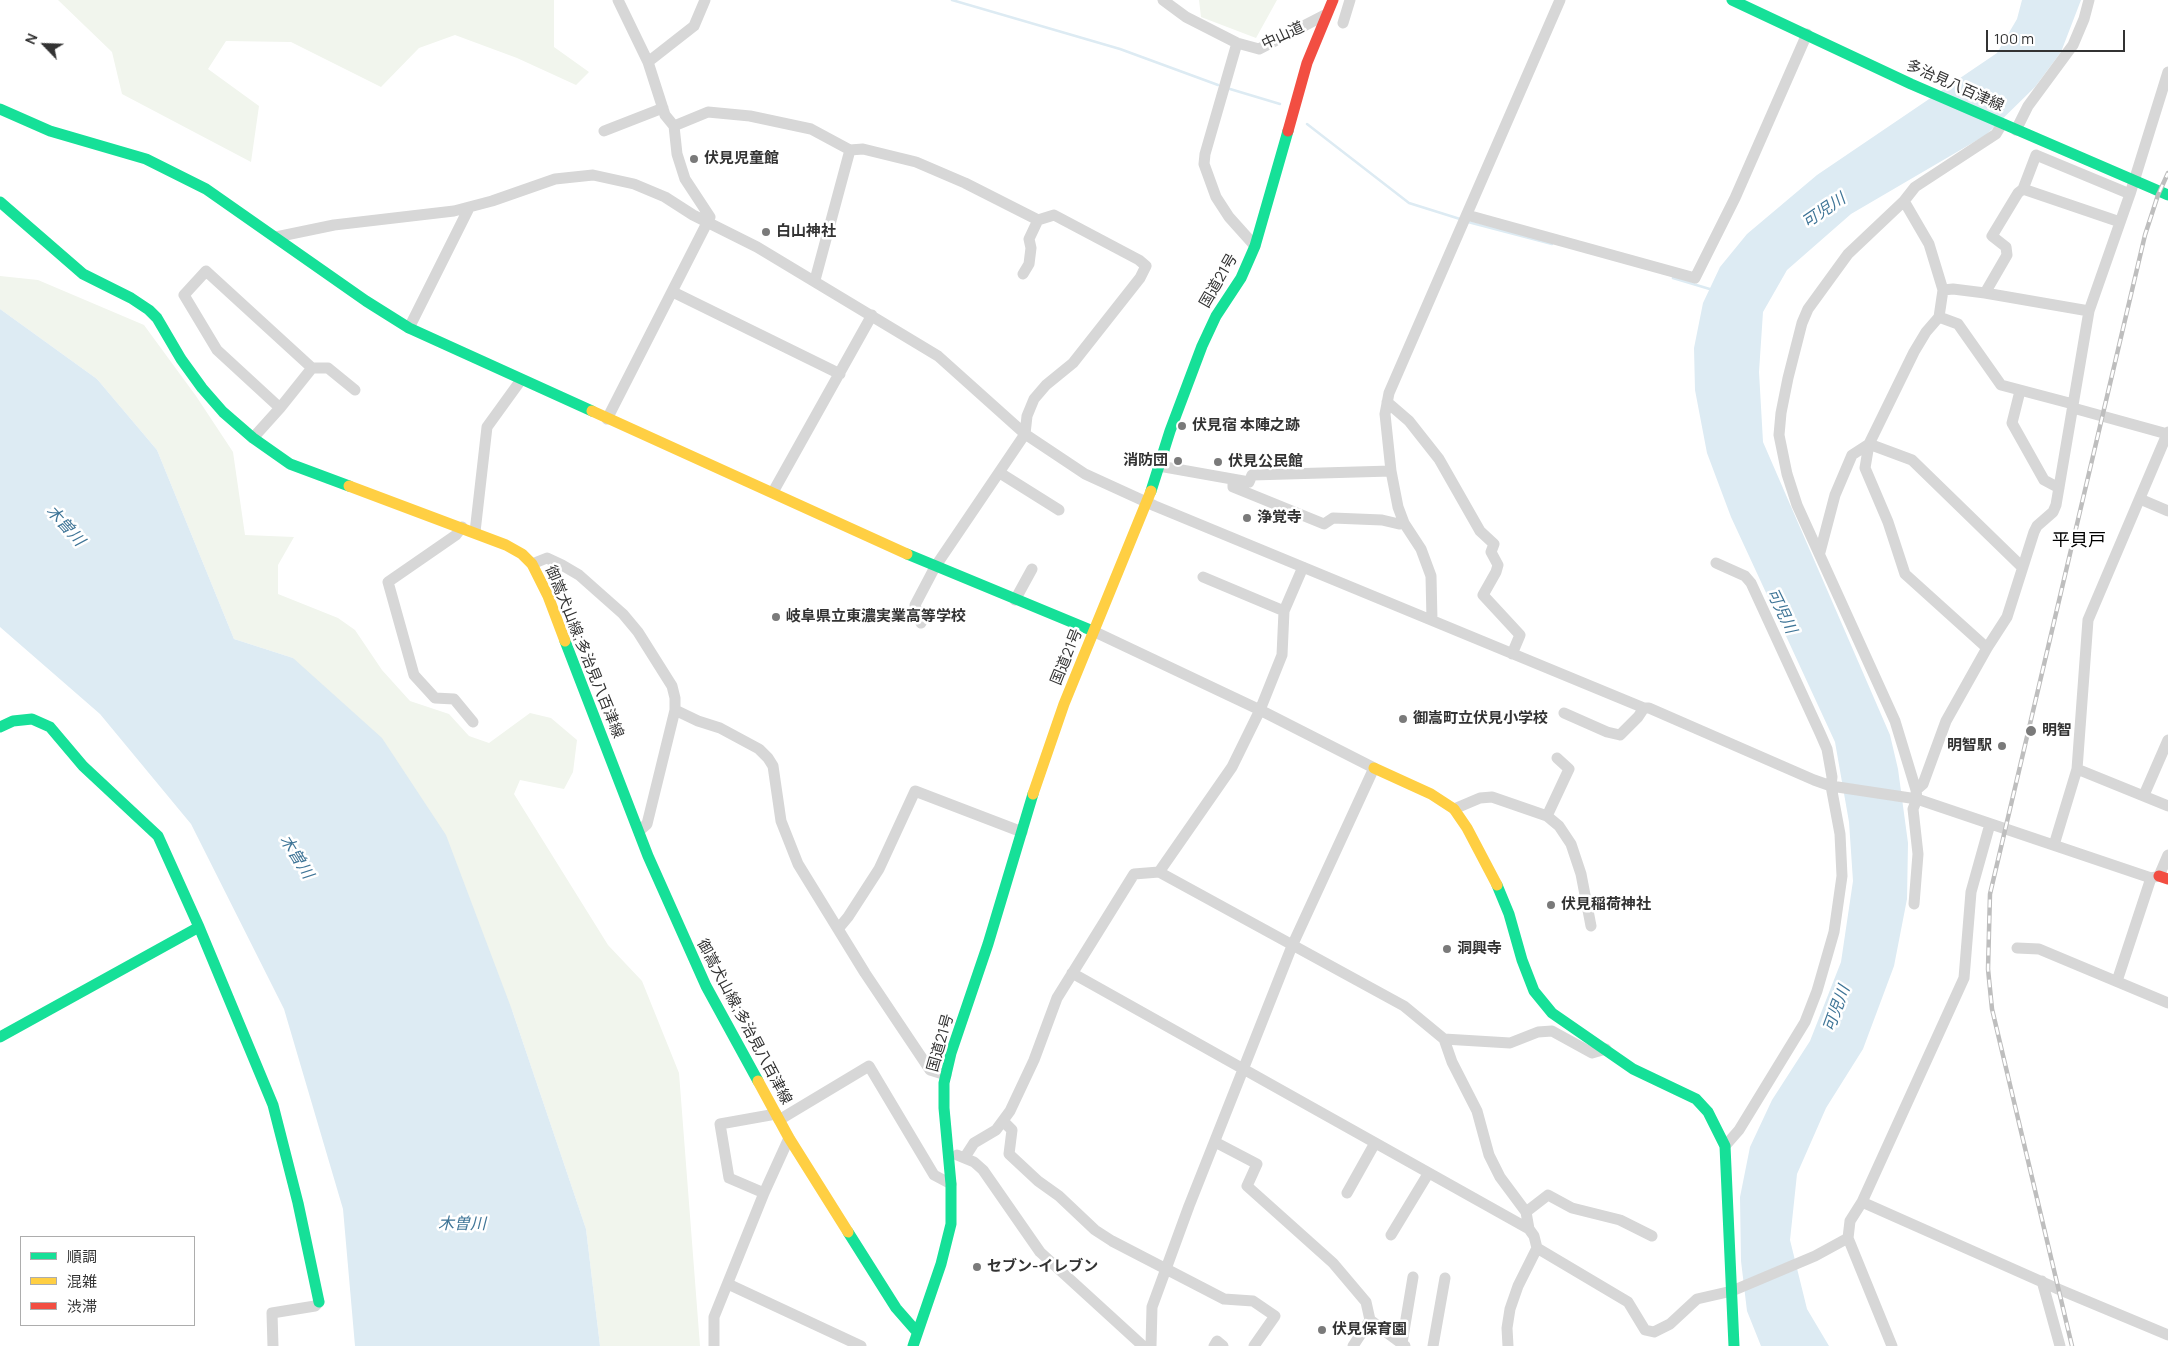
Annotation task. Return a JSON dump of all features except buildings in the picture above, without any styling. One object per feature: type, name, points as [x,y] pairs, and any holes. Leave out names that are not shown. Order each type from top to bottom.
[{"type":"main road","name":"国道21号","points":[[913,1346],[948,1237],[952,1215],[952,1184],[944,1108],[946,1075],[951,1053],[988,944],[1043,764],[1093,632],[1147,503],[1170,431],[1202,346],[1216,316],[1241,278],[1255,246],[1307,63],[1333,0]]},
{"type":"main road","name":"多治見八百津線","points":[[1732,0],[1808,34],[1911,84],[2168,195]]},
{"type":"main road","points":[[0,109],[50,131],[146,159],[206,190],[366,301],[409,328],[935,567],[1093,632]]},
{"type":"main road","name":"御嵩犬山線;多治見八百津線","points":[[0,202],[83,274],[131,298],[149,310],[157,318],[181,359],[202,388],[223,412],[254,438],[290,464],[476,532],[522,554],[532,564],[548,596],[665,898],[706,986],[789,1138],[896,1308],[917,1332]]},
{"type":"main road","points":[[0,727],[13,721],[32,719],[42,722],[50,728],[83,766],[158,836],[199,927],[273,1105],[298,1202],[319,1302]]},
{"type":"main road","points":[[1374,768],[1431,794],[1454,809],[1467,828],[1499,889],[1534,991],[1552,1013],[1634,1069],[1696,1099],[1708,1112],[1724,1146],[1734,1346]]},
{"type":"main road","points":[[0,1037],[199,927]]},
{"type":"street","points":[[607,419],[710,217],[689,186],[680,167],[674,126],[665,115],[648,62],[618,0]]},
{"type":"street","points":[[648,62],[694,26],[705,0]]},
{"type":"street","name":"中山道","points":[[1164,0],[1186,17],[1237,43],[1259,49],[1327,14]]},
{"type":"street","points":[[1343,23],[1350,0]]},
{"type":"street","points":[[1432,620],[1431,576],[1421,549],[1404,523],[1398,507],[1391,471],[1385,414],[1387,402],[1392,385],[1560,0]]},
{"type":"street","points":[[2016,130],[2028,106],[2073,45],[2084,19],[2089,0]]},
{"type":"street","points":[[1467,215],[1695,278],[1735,198],[1808,34]]},
{"type":"street","points":[[1237,43],[1205,154],[1204,164],[1216,197],[1228,217],[1255,246]]},
{"type":"street","points":[[1914,904],[1918,854],[1913,809],[1916,794],[1923,784],[1946,721],[1987,648],[2007,617],[2037,526],[2053,512],[2056,505],[2089,311],[2130,194],[2168,72]]},
{"type":"street","points":[[604,131],[663,108]]},
{"type":"street","points":[[674,126],[708,112],[750,116],[811,130],[850,150],[863,149],[916,162],[965,183],[1038,220],[1054,215],[1140,260],[1146,266],[1140,278],[1073,363],[1046,385],[1034,399],[1027,416],[1025,434],[935,567],[915,605],[921,623]]},
{"type":"street","points":[[1916,794],[1895,721],[1820,552],[1797,505],[1782,453],[1779,435],[1781,413],[1802,323],[1808,309],[1848,254],[1904,201],[1916,187],[1996,134],[2002,124]]},
{"type":"street","points":[[815,280],[850,150]]},
{"type":"street","points":[[1985,294],[2007,255],[2006,247],[1992,236],[2018,193],[2023,189],[2036,155],[2130,194]]},
{"type":"street","points":[[276,237],[334,225],[469,208],[555,179],[593,176],[613,178],[650,189],[708,223],[757,247],[815,280],[938,356],[1025,434],[1085,474],[1147,503],[1644,708],[1650,708],[1814,780],[1831,786],[1916,794],[1990,824],[2159,878]]},
{"type":"street","points":[[2023,189],[2120,222]]},
{"type":"street","points":[[1904,201],[1929,244],[1943,290],[1939,317],[1926,332],[1914,352],[1869,444],[1865,468],[1888,522],[1905,574],[1987,648]]},
{"type":"street","points":[[409,328],[469,208]]},
{"type":"street","points":[[1023,274],[1029,264],[1031,248],[1029,239],[1038,220]]},
{"type":"street","points":[[280,408],[217,350],[184,295],[206,271],[312,368],[328,368],[355,390]]},
{"type":"street","points":[[1943,290],[1953,289],[2089,311]]},
{"type":"street","points":[[673,292],[840,374]]},
{"type":"street","points":[[773,492],[872,315]]},
{"type":"street","points":[[1939,317],[1958,324],[2001,385],[2168,433],[2088,620],[2077,769],[2054,845]]},
{"type":"street","points":[[254,438],[312,368]]},
{"type":"street","points":[[476,532],[487,427],[521,380]]},
{"type":"street","points":[[2020,391],[2012,422],[2044,480],[2059,488]]},
{"type":"street","points":[[1387,402],[1409,421],[1438,459],[1480,531],[1494,544],[1491,552],[1498,564],[1496,572],[1483,594],[1520,635],[1512,654]]},
{"type":"street","points":[[1820,552],[1835,495],[1852,455],[1869,444]]},
{"type":"street","points":[[1869,444],[1912,460],[2022,567]]},
{"type":"street","points":[[1159,466],[1249,482],[1252,475],[1391,471]]},
{"type":"street","points":[[1000,473],[1059,510]]},
{"type":"street","points":[[1233,480],[1233,487],[1324,524],[1333,518],[1404,523]]},
{"type":"street","points":[[2140,499],[2168,511]]},
{"type":"street","points":[[462,527],[456,536],[388,582],[414,675],[435,698],[454,699],[473,722]]},
{"type":"street","points":[[532,564],[547,558],[579,575],[623,614],[638,632],[672,686],[675,710],[647,824],[639,831]]},
{"type":"street","points":[[1716,563],[1745,576],[1751,583],[1820,732],[1832,776],[1831,786],[1840,834],[1842,876],[1834,932],[1817,991],[1805,1022],[1739,1130],[1724,1146]]},
{"type":"street","points":[[1160,872],[1232,768],[1260,710],[1282,655],[1284,611],[1303,567]]},
{"type":"street","points":[[1015,600],[1032,569]]},
{"type":"street","points":[[1203,577],[1284,611]]},
{"type":"street","points":[[1093,632],[1260,710],[1374,768],[1292,946],[1166,1268],[1152,1308],[1151,1346]]},
{"type":"street","points":[[1564,713],[1607,732],[1620,734],[1644,708]]},
{"type":"street","points":[[675,710],[698,721],[720,728],[759,749],[768,758],[773,766],[781,821],[798,864],[890,1012],[930,1070],[946,1075]]},
{"type":"street","points":[[2144,796],[2168,740]]},
{"type":"street","points":[[1547,816],[1569,769],[1557,758]]},
{"type":"street","points":[[2077,769],[2168,806]]},
{"type":"street","points":[[838,929],[848,917],[878,869],[915,791],[1022,832]]},
{"type":"street","points":[[1454,809],[1480,798],[1492,797],[1547,816],[1559,826],[1571,844],[1581,874],[1591,926]]},
{"type":"street","points":[[1892,1346],[1878,1316],[1848,1238],[1850,1221],[1862,1202],[1964,978],[1971,892],[1990,824]]},
{"type":"street","points":[[2118,982],[2168,855]]},
{"type":"street","points":[[964,1157],[974,1143],[996,1130],[1010,1111],[1034,1060],[1057,998],[1134,874],[1160,872],[1404,1006],[1444,1039],[1452,1062],[1478,1111],[1489,1155],[1500,1177],[1526,1212],[1529,1229],[1534,1236],[1537,1248],[1518,1286],[1510,1309],[1507,1328],[1508,1346]]},
{"type":"street","points":[[2016,948],[2039,949],[2168,1003]]},
{"type":"street","points":[[1072,973],[1529,1229]]},
{"type":"street","points":[[1444,1039],[1510,1043],[1538,1032],[1552,1031],[1592,1053],[1606,1049]]},
{"type":"street","points":[[764,1193],[729,1178],[720,1124],[778,1117],[869,1066],[934,1175],[952,1184]]},
{"type":"street","points":[[1002,1121],[1012,1130],[1009,1154],[1038,1181],[1059,1196],[1095,1230],[1112,1241],[1224,1300],[1253,1301],[1275,1316],[1254,1346]]},
{"type":"street","points":[[714,1346],[714,1317],[764,1193],[789,1138]]},
{"type":"street","points":[[1215,1142],[1257,1164],[1247,1186],[1333,1262],[1366,1302],[1370,1320],[1403,1345],[1413,1277]]},
{"type":"street","points":[[1347,1192],[1375,1143]]},
{"type":"street","points":[[948,1152],[974,1162],[983,1170],[1040,1252],[1143,1346]]},
{"type":"street","points":[[1391,1235],[1428,1174]]},
{"type":"street","points":[[1526,1212],[1548,1195],[1572,1208],[1620,1220],[1652,1236]]},
{"type":"street","points":[[1862,1202],[2168,1335]]},
{"type":"street","points":[[1537,1248],[1628,1302],[1645,1330],[1654,1332],[1670,1324],[1697,1299],[1732,1291],[1815,1256],[1848,1238]]},
{"type":"street","points":[[1433,1346],[1445,1278]]},
{"type":"street","points":[[2042,1281],[2060,1346]]},
{"type":"street","points":[[728,1284],[861,1346]]},
{"type":"street","points":[[273,1346],[272,1313],[315,1306],[319,1302]]},
{"type":"street","points":[[1354,1346],[1370,1320]]},
{"type":"street","points":[[1214,1346],[1217,1341],[1223,1346]]},
{"type":"shaded area","points":[[58,0],[554,0],[554,47],[589,72],[576,85],[517,58],[455,35],[419,48],[381,87],[291,42],[226,41],[208,69],[259,106],[251,162],[122,94],[112,52]]},
{"type":"shaded area","points":[[1199,0],[1277,0],[1256,38],[1201,17]]},
{"type":"shaded area","points":[[0,276],[38,280],[144,325],[196,396],[233,452],[245,535],[294,537],[278,565],[278,594],[338,618],[355,630],[382,670],[410,701],[449,714],[469,736],[489,743],[530,713],[551,718],[577,740],[573,772],[564,789],[520,780],[514,794],[608,945],[642,981],[679,1073],[700,1346],[600,1346],[586,1229],[512,1010],[293,658],[234,639],[157,450],[97,379],[0,309]]},
{"type":"water","name":"可児川","points":[[2022,0],[2081,0],[2061,52],[2035,87],[1986,135],[1851,214],[1787,270],[1763,312],[1759,372],[1763,442],[1890,735],[1898,769],[1908,843],[1907,899],[1894,966],[1863,1049],[1826,1108],[1797,1174],[1790,1240],[1807,1309],[1829,1346],[1761,1346],[1747,1311],[1741,1261],[1740,1197],[1750,1147],[1772,1100],[1810,1041],[1841,962],[1853,881],[1849,822],[1835,742],[1731,517],[1707,453],[1695,390],[1694,348],[1703,303],[1720,267],[1747,234],[1817,175],[1997,53],[2017,19]]},
{"type":"water","name":"木曽川","points":[[0,309],[97,379],[157,450],[234,639],[293,658],[382,738],[446,835],[512,1010],[586,1229],[600,1346],[355,1346],[343,1209],[284,1009],[191,824],[100,714],[0,627]]},
{"type":"waterway","points":[[952,0],[1120,49],[1218,85]]},
{"type":"waterway","points":[[1230,89],[1280,104]]},
{"type":"waterway","points":[[1307,124],[1409,203],[1460,219]]},
{"type":"waterway","points":[[1468,222],[1552,244]]},
{"type":"waterway","points":[[1673,278],[1713,290]]},
{"type":"railway","points":[[2072,1346],[1992,1009],[1988,969],[1990,894],[2145,235],[2158,195],[2168,173]]},
{"type":"traffic: fast","points":[[1732,0],[1911,84],[2168,195]]},
{"type":"traffic: fast","points":[[0,109],[50,131],[146,159],[206,189],[366,301],[409,328],[592,411]]},
{"type":"traffic: fast","points":[[1151,491],[1170,431],[1202,346],[1216,316],[1241,278],[1255,246],[1288,131]]},
{"type":"traffic: fast","points":[[0,202],[83,274],[131,298],[149,310],[157,318],[181,359],[202,388],[223,412],[253,438],[290,464],[349,486]]},
{"type":"traffic: fast","points":[[907,554],[1093,631]]},
{"type":"traffic: fast","points":[[565,641],[648,856],[706,986],[758,1081]]},
{"type":"traffic: fast","points":[[0,727],[13,721],[32,719],[50,727],[83,766],[158,836],[199,927],[273,1105],[298,1203],[319,1302]]},
{"type":"traffic: fast","points":[[913,1346],[941,1264],[951,1224],[951,1184],[944,1108],[944,1083],[951,1053],[988,944],[1033,794]]},
{"type":"traffic: fast","points":[[1497,885],[1509,914],[1522,960],[1534,991],[1552,1013],[1633,1069],[1696,1099],[1708,1112],[1725,1146],[1734,1346]]},
{"type":"traffic: fast","points":[[0,1037],[199,927]]},
{"type":"traffic: fast","points":[[848,1232],[896,1308],[917,1332]]},
{"type":"traffic: slow","points":[[592,411],[907,554]]},
{"type":"traffic: slow","points":[[349,486],[506,545],[522,554],[532,564],[548,596],[565,641]]},
{"type":"traffic: slow","points":[[1033,794],[1064,704],[1151,491]]},
{"type":"traffic: slow","points":[[1374,768],[1431,794],[1454,809],[1467,828],[1497,885]]},
{"type":"traffic: slow","points":[[758,1081],[789,1138],[848,1232]]},
{"type":"traffic: jam","points":[[1288,131],[1307,63],[1333,0]]},
{"type":"traffic: jam","points":[[2159,876],[2168,879]]},
{"type":"place","name":"伏見児童館","points":[[694,159]]},
{"type":"place","name":"白山神社","points":[[766,232]]},
{"type":"place","name":"伏見宿 本陣之跡","points":[[1182,426]]},
{"type":"place","name":"消防団","points":[[1178,461]]},
{"type":"place","name":"伏見公民館","points":[[1218,462]]},
{"type":"place","name":"浄覚寺","points":[[1247,518]]},
{"type":"place","name":"岐阜県立東濃実業高等学校","points":[[776,617]]},
{"type":"place","name":"御嵩町立伏見小学校","points":[[1403,719]]},
{"type":"place","name":"明智","points":[[2031,731]]},
{"type":"place","name":"明智駅","points":[[2002,746]]},
{"type":"place","name":"伏見稲荷神社","points":[[1551,905]]},
{"type":"place","name":"洞興寺","points":[[1447,949]]},
{"type":"place","name":"セブン-イレブン","points":[[977,1267]]},
{"type":"place","name":"伏見保育園","points":[[1322,1330]]},
{"type":"district","name":"平貝戸","points":[[2079,541]]}]
